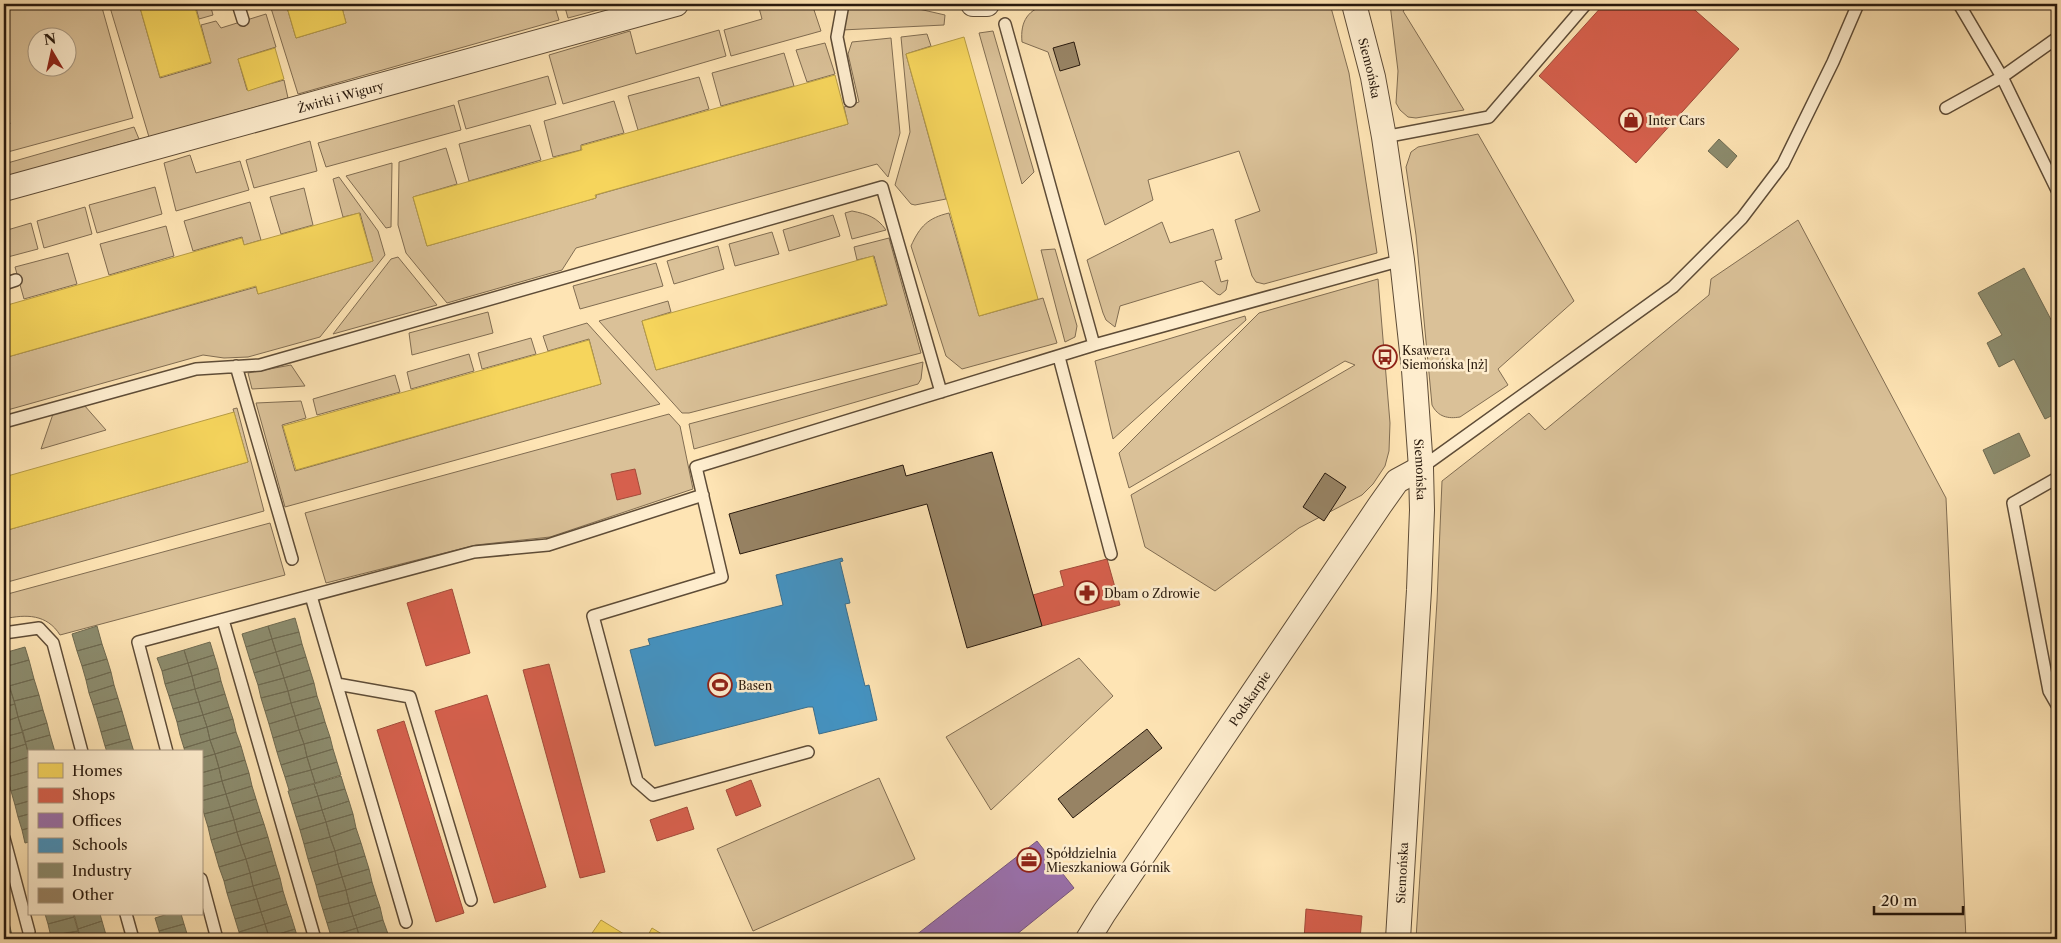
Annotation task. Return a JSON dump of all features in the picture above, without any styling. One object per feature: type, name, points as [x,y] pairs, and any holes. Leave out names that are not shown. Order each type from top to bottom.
[{"type":"street","name":"Żwirki i Wigury","points":[[4,189],[676,4]]},
{"type":"street","points":[[973,4],[987,4]]},
{"type":"street","name":"Siemońska","points":[[1354,4],[1373,77],[1402,260],[1414,370],[1421,468],[1422,510],[1419,590],[1398,939]]},
{"type":"street","name":"Podskarpie","points":[[1088,939],[1380,505],[1397,481],[1421,468]]},
{"type":"lane","points":[[238,4],[243,20]]},
{"type":"lane","points":[[843,4],[837,37],[850,101]]},
{"type":"lane","points":[[1384,137],[1490,117],[1586,4]]},
{"type":"lane","points":[[1421,468],[1673,287],[1742,218],[1783,164],[1833,62],[1858,4]]},
{"type":"lane","points":[[1959,4],[2002,77],[2057,190]]},
{"type":"lane","points":[[1006,24],[1094,345]]},
{"type":"lane","points":[[1946,108],[2002,77],[2057,38]]},
{"type":"lane","points":[[4,422],[196,368],[260,365],[882,187],[941,392]]},
{"type":"lane","points":[[808,752],[653,796],[637,781],[594,616],[722,577],[696,468],[1094,345],[1402,260]]},
{"type":"lane","points":[[4,284],[16,280]]},
{"type":"lane","points":[[1059,357],[1111,554]]},
{"type":"lane","points":[[236,366],[292,559]]},
{"type":"lane","points":[[2057,478],[2013,503],[2049,691],[2057,705]]},
{"type":"lane","points":[[166,750],[138,642],[474,552],[548,545],[703,494]]},
{"type":"lane","points":[[312,596],[406,922]]},
{"type":"lane","points":[[223,620],[315,939]]},
{"type":"lane","points":[[4,633],[40,628],[53,643],[81,750]]},
{"type":"lane","points":[[337,684],[410,697],[471,900]]},
{"type":"lane","points":[[4,838],[29,932]]},
{"type":"lane","points":[[202,883],[217,939]]},
{"type":"lane","points":[[127,916],[133,939]]},
{"type":"shaded area","points":[[4,4],[101,4],[133,118],[4,153],[4,127],[10,124],[4,101]]},
{"type":"shaded area","points":[[109,4],[139,4],[160,78],[211,63],[201,25],[216,21],[221,28],[266,14],[276,47],[238,59],[247,90],[284,80],[288,98],[149,137]]},
{"type":"shaded area","points":[[195,4],[210,4],[213,15],[199,19]]},
{"type":"shaded area","points":[[286,4],[296,38],[346,23],[341,4],[554,4],[559,20],[298,94],[270,5]]},
{"type":"shaded area","points":[[564,4],[620,4],[568,18]]},
{"type":"shaded area","points":[[758,4],[812,4],[821,31],[731,56],[724,30],[762,19]]},
{"type":"shaded area","points":[[849,4],[897,4],[945,15],[944,25],[842,30]]},
{"type":"shaded area","points":[[1049,4],[1330,4],[1349,73],[1377,253],[1264,284],[1256,282],[1252,276],[1235,220],[1260,211],[1239,151],[1148,180],[1153,200],[1105,225],[1048,52],[1022,42],[1022,28],[1027,17],[1036,9]]},
{"type":"shaded area","points":[[1390,4],[1411,4],[1403,11],[1464,110],[1416,118],[1408,117],[1400,110],[1396,103],[1398,71]]},
{"type":"shaded area","points":[[719,30],[726,56],[563,104],[549,55],[630,31],[636,54]]},
{"type":"shaded area","points":[[993,31],[1034,172],[1022,184],[979,33]]},
{"type":"shaded area","points":[[927,34],[931,46],[906,54],[946,199],[915,205],[911,204],[895,185],[910,132],[901,37]]},
{"type":"shaded area","points":[[891,38],[900,133],[888,177],[877,164],[576,248],[562,270],[447,303],[406,253],[398,225],[399,162],[446,148],[457,184],[413,197],[427,246],[596,198],[596,195],[848,124],[844,107],[859,102],[848,54],[852,42]]},
{"type":"shaded area","points":[[825,43],[835,74],[807,82],[796,50]]},
{"type":"shaded area","points":[[784,53],[794,86],[721,106],[712,73]]},
{"type":"shaded area","points":[[548,76],[556,104],[466,129],[458,101]]},
{"type":"shaded area","points":[[699,77],[709,109],[638,130],[628,96]]},
{"type":"shaded area","points":[[614,101],[624,133],[581,145],[581,150],[553,157],[544,121]]},
{"type":"shaded area","points":[[454,105],[461,130],[326,167],[318,143]]},
{"type":"shaded area","points":[[530,125],[541,160],[469,181],[459,144]]},
{"type":"shaded area","points":[[134,127],[139,139],[4,177],[4,164]]},
{"type":"shaded area","points":[[1478,134],[1574,301],[1498,369],[1508,385],[1460,417],[1451,418],[1440,415],[1432,405],[1416,235],[1406,167],[1411,152],[1418,147]]},
{"type":"shaded area","points":[[310,141],[317,171],[254,188],[246,160]]},
{"type":"shaded area","points":[[190,155],[196,173],[240,161],[249,190],[176,211],[164,163]]},
{"type":"shaded area","points":[[392,163],[391,227],[386,228],[346,176]]},
{"type":"shaded area","points":[[339,177],[378,231],[385,255],[320,337],[248,357],[224,358],[203,355],[4,411],[4,358],[256,287],[258,294],[373,261],[360,213],[343,217],[333,179]]},
{"type":"shaded area","points":[[155,187],[162,214],[97,233],[89,205]]},
{"type":"shaded area","points":[[304,188],[313,225],[281,234],[270,197]]},
{"type":"shaded area","points":[[250,202],[261,240],[244,245],[242,237],[193,251],[184,221]]},
{"type":"shaded area","points":[[85,207],[92,234],[44,248],[37,221]]},
{"type":"shaded area","points":[[852,211],[871,217],[886,230],[852,239],[845,213]]},
{"type":"shaded area","points":[[949,213],[979,316],[1043,298],[1057,343],[962,369],[946,356],[911,246],[921,228],[930,220]]},
{"type":"shaded area","points":[[833,215],[840,236],[789,251],[783,230]]},
{"type":"shaded area","points":[[1798,220],[1946,498],[1966,939],[1416,939],[1437,601],[1442,481],[1529,413],[1545,430],[1709,295],[1711,279]]},
{"type":"shaded area","points":[[1162,222],[1170,243],[1213,229],[1222,259],[1215,261],[1221,282],[1228,280],[1226,290],[1220,295],[1217,294],[1202,281],[1120,306],[1115,327],[1106,320],[1103,313],[1087,260]]},
{"type":"shaded area","points":[[31,223],[38,249],[4,258],[4,231]]},
{"type":"shaded area","points":[[166,226],[174,256],[109,275],[100,244]]},
{"type":"shaded area","points":[[772,232],[779,254],[735,266],[729,244]]},
{"type":"shaded area","points":[[889,238],[921,353],[689,413],[682,413],[599,321],[668,301],[671,312],[642,321],[656,370],[887,305],[874,256],[857,260],[854,247]]},
{"type":"shaded area","points":[[718,246],[724,269],[674,284],[667,261]]},
{"type":"shaded area","points":[[1055,249],[1077,326],[1075,337],[1065,342],[1041,250]]},
{"type":"shaded area","points":[[68,253],[77,284],[24,299],[15,267]]},
{"type":"shaded area","points":[[398,257],[437,305],[333,334],[391,259]]},
{"type":"shaded area","points":[[656,263],[663,286],[580,309],[573,286]]},
{"type":"shaded area","points":[[1378,279],[1390,423],[1389,451],[1385,466],[1373,484],[1362,495],[1299,528],[1215,591],[1145,547],[1131,495],[1355,365],[1345,361],[1129,488],[1119,453],[1259,313]]},
{"type":"shaded area","points":[[488,312],[493,333],[412,355],[409,333]]},
{"type":"shaded area","points":[[1245,316],[1246,320],[1113,439],[1095,361]]},
{"type":"shaded area","points":[[587,323],[660,404],[285,507],[256,403],[301,401],[306,418],[282,425],[295,471],[601,384],[589,339],[548,351],[543,336]]},
{"type":"shaded area","points":[[531,338],[536,354],[482,369],[478,353]]},
{"type":"shaded area","points":[[469,354],[474,371],[411,389],[407,372]]},
{"type":"shaded area","points":[[923,362],[921,379],[918,384],[694,449],[689,424]]},
{"type":"shaded area","points":[[291,365],[305,386],[252,389],[248,373]]},
{"type":"shaded area","points":[[395,375],[400,392],[317,415],[313,399]]},
{"type":"shaded area","points":[[84,405],[106,430],[41,449],[53,414]]},
{"type":"shaded area","points":[[237,408],[264,511],[4,583],[4,531],[248,462],[233,409]]},
{"type":"shaded area","points":[[669,414],[680,426],[693,489],[550,537],[476,545],[326,583],[305,513]]},
{"type":"shaded area","points":[[270,523],[285,575],[60,635],[49,623],[35,617],[20,616],[4,619],[4,595]]},
{"type":"shaded area","points":[[1079,658],[1113,696],[991,810],[946,737]]},
{"type":"shaded area","points":[[879,778],[915,859],[753,931],[717,849]]},
{"type":"building: Homes","points":[[139,4],[194,4],[211,62],[160,77]]},
{"type":"building: Homes","points":[[286,4],[341,4],[346,23],[296,38]]},
{"type":"building: Homes","points":[[964,37],[1038,299],[979,316],[906,54]]},
{"type":"building: Homes","points":[[275,48],[284,79],[248,91],[238,59]]},
{"type":"building: Homes","points":[[835,75],[848,124],[595,195],[596,198],[427,246],[413,197],[582,150],[581,146]]},
{"type":"building: Homes","points":[[359,213],[373,261],[258,294],[256,286],[4,358],[4,306],[242,238],[244,245]]},
{"type":"building: Homes","points":[[873,256],[887,304],[656,370],[642,321]]},
{"type":"building: Homes","points":[[589,340],[601,384],[296,470],[283,426]]},
{"type":"building: Homes","points":[[234,412],[248,462],[4,531],[4,477]]},
{"type":"building: Homes","points":[[601,920],[632,939],[588,939]]},
{"type":"building: Homes","points":[[652,928],[670,939],[646,939]]},
{"type":"building: Shops","name":"Inter Cars","points":[[1604,4],[1688,4],[1739,49],[1636,163],[1539,76]]},
{"type":"building: Shops","points":[[635,469],[641,494],[617,500],[611,474]]},
{"type":"building: Shops","points":[[1107,559],[1120,605],[1042,626],[1033,595],[1064,586],[1060,571]]},
{"type":"building: Shops","points":[[452,589],[470,653],[426,666],[407,603]]},
{"type":"building: Shops","points":[[549,664],[605,872],[580,878],[523,670]]},
{"type":"building: Shops","points":[[487,695],[546,887],[494,903],[435,711]]},
{"type":"building: Shops","points":[[404,721],[464,913],[436,922],[377,730]]},
{"type":"building: Shops","points":[[751,780],[761,806],[736,816],[726,790]]},
{"type":"building: Shops","points":[[687,807],[694,829],[657,841],[650,820]]},
{"type":"building: Shops","points":[[1306,909],[1362,916],[1360,939],[1304,939]]},
{"type":"building: Offices","points":[[1037,841],[1074,888],[1011,939],[911,939]]},
{"type":"building: Schools","points":[[842,558],[843,561],[840,562],[850,603],[845,604],[865,686],[869,685],[877,720],[819,734],[813,707],[808,707],[655,746],[630,650],[650,645],[648,639],[783,605],[776,575]]},
{"type":"building: Industry","points":[[1719,139],[1737,156],[1727,168],[1708,151]]},
{"type":"building: Industry","points":[[2024,268],[2057,331],[2057,413],[2045,419],[2014,359],[1999,367],[1987,343],[2002,335],[1978,293]]},
{"type":"building: Industry","points":[[2019,433],[2030,456],[1994,474],[1983,450]]},
{"type":"building: Industry","points":[[295,618],[299,632],[272,639],[268,626]]},
{"type":"building: Industry","points":[[97,626],[102,644],[77,651],[72,634]]},
{"type":"building: Industry","points":[[268,626],[272,639],[246,647],[242,634]]},
{"type":"building: Industry","points":[[299,632],[302,644],[276,652],[272,639]]},
{"type":"building: Industry","points":[[272,639],[276,652],[250,660],[246,647]]},
{"type":"building: Industry","points":[[210,642],[214,655],[188,663],[184,650]]},
{"type":"building: Industry","points":[[102,644],[107,659],[82,666],[77,651]]},
{"type":"building: Industry","points":[[302,644],[306,657],[280,665],[276,652]]},
{"type":"building: Industry","points":[[25,647],[29,660],[4,667],[4,653]]},
{"type":"building: Industry","points":[[184,650],[188,663],[162,671],[157,658]]},
{"type":"building: Industry","points":[[276,652],[280,665],[254,673],[250,660]]},
{"type":"building: Industry","points":[[214,655],[218,668],[192,676],[188,663]]},
{"type":"building: Industry","points":[[306,657],[310,670],[284,678],[280,665]]},
{"type":"building: Industry","points":[[107,659],[111,672],[86,680],[82,666]]},
{"type":"building: Industry","points":[[29,660],[34,679],[9,686],[4,667]]},
{"type":"building: Industry","points":[[188,663],[192,676],[165,684],[162,671]]},
{"type":"building: Industry","points":[[280,665],[284,678],[258,685],[254,673]]},
{"type":"building: Industry","points":[[218,668],[221,681],[195,689],[192,676]]},
{"type":"building: Industry","points":[[310,670],[314,683],[288,691],[284,678]]},
{"type":"building: Industry","points":[[111,672],[114,685],[89,693],[86,680]]},
{"type":"building: Industry","points":[[192,676],[195,689],[169,696],[165,684]]},
{"type":"building: Industry","points":[[284,678],[288,691],[261,698],[258,685]]},
{"type":"building: Industry","points":[[8,679],[11,691],[4,694],[4,680]]},
{"type":"building: Industry","points":[[34,679],[39,695],[14,701],[9,686]]},
{"type":"building: Industry","points":[[221,681],[225,694],[199,702],[195,689]]},
{"type":"building: Industry","points":[[314,683],[317,696],[291,703],[288,691]]},
{"type":"building: Industry","points":[[114,685],[118,698],[93,705],[89,693]]},
{"type":"building: Industry","points":[[195,689],[199,702],[173,709],[169,696]]},
{"type":"building: Industry","points":[[11,691],[15,704],[4,707],[4,694]]},
{"type":"building: Industry","points":[[288,691],[291,703],[265,711],[261,698]]},
{"type":"building: Industry","points":[[225,694],[229,707],[203,715],[199,702]]},
{"type":"building: Industry","points":[[39,695],[43,710],[18,717],[14,701]]},
{"type":"building: Industry","points":[[317,696],[321,708],[295,716],[291,703]]},
{"type":"building: Industry","points":[[118,698],[122,711],[97,718],[93,705]]},
{"type":"building: Industry","points":[[199,702],[203,715],[177,722],[173,709]]},
{"type":"building: Industry","points":[[291,703],[295,716],[269,724],[265,711]]},
{"type":"building: Industry","points":[[15,704],[18,717],[4,722],[4,707]]},
{"type":"building: Industry","points":[[229,707],[233,719],[207,727],[203,715]]},
{"type":"building: Industry","points":[[321,708],[325,722],[299,730],[295,716]]},
{"type":"building: Industry","points":[[43,710],[47,723],[22,731],[18,717]]},
{"type":"building: Industry","points":[[122,711],[126,725],[101,732],[97,718]]},
{"type":"building: Industry","points":[[203,715],[207,727],[180,735],[177,722]]},
{"type":"building: Industry","points":[[295,716],[299,730],[273,738],[269,724]]},
{"type":"building: Industry","points":[[18,717],[23,732],[4,737],[4,722]]},
{"type":"building: Industry","points":[[233,719],[236,732],[210,740],[207,727]]},
{"type":"building: Industry","points":[[325,722],[330,737],[304,744],[299,730]]},
{"type":"building: Industry","points":[[47,723],[50,735],[25,742],[22,731]]},
{"type":"building: Industry","points":[[126,725],[130,739],[105,746],[101,732]]},
{"type":"building: Industry","points":[[207,727],[210,740],[184,748],[180,735]]},
{"type":"building: Industry","points":[[299,730],[304,744],[277,752],[273,738]]},
{"type":"building: Industry","points":[[23,732],[26,744],[4,751],[4,737]]},
{"type":"building: Industry","points":[[236,732],[241,746],[215,754],[210,740]]},
{"type":"building: Industry","points":[[50,735],[54,750],[28,750],[28,752],[25,742]]},
{"type":"building: Industry","points":[[330,737],[333,749],[307,757],[304,744]]},
{"type":"building: Industry","points":[[130,739],[133,750],[106,750],[105,746]]},
{"type":"building: Industry","points":[[210,740],[215,754],[202,758],[202,750],[184,750],[184,748]]},
{"type":"building: Industry","points":[[26,744],[28,757],[4,765],[4,751]]},
{"type":"building: Industry","points":[[304,744],[307,757],[281,765],[277,752]]},
{"type":"building: Industry","points":[[241,746],[245,760],[219,768],[215,754]]},
{"type":"building: Industry","points":[[333,749],[337,762],[311,770],[307,757]]},
{"type":"building: Industry","points":[[215,754],[219,768],[202,773],[202,758]]},
{"type":"building: Industry","points":[[28,757],[28,771],[7,777],[4,765]]},
{"type":"building: Industry","points":[[307,757],[311,770],[285,777],[281,765]]},
{"type":"building: Industry","points":[[245,760],[249,773],[222,781],[219,768]]},
{"type":"building: Industry","points":[[337,762],[341,775],[315,783],[311,770]]},
{"type":"building: Industry","points":[[219,768],[222,781],[202,787],[202,773]]},
{"type":"building: Industry","points":[[311,770],[315,783],[289,790],[285,777]]},
{"type":"building: Industry","points":[[28,771],[28,786],[11,791],[7,777]]},
{"type":"building: Industry","points":[[249,773],[252,786],[226,794],[222,781]]},
{"type":"building: Industry","points":[[341,776],[345,789],[318,796],[314,784]]},
{"type":"building: Industry","points":[[222,781],[226,794],[202,801],[202,787]]},
{"type":"building: Industry","points":[[314,784],[318,796],[292,804],[288,791]]},
{"type":"building: Industry","points":[[28,786],[28,801],[15,805],[11,791]]},
{"type":"building: Industry","points":[[252,786],[256,799],[230,807],[226,794]]},
{"type":"building: Industry","points":[[345,789],[349,801],[322,810],[318,796]]},
{"type":"building: Industry","points":[[226,794],[230,807],[204,814],[202,801]]},
{"type":"building: Industry","points":[[318,796],[322,810],[296,817],[292,804]]},
{"type":"building: Industry","points":[[256,799],[260,812],[234,820],[230,807]]},
{"type":"building: Industry","points":[[28,801],[28,814],[18,817],[15,805]]},
{"type":"building: Industry","points":[[349,801],[353,814],[326,822],[322,810]]},
{"type":"building: Industry","points":[[230,807],[234,820],[208,827],[204,814]]},
{"type":"building: Industry","points":[[322,810],[326,822],[300,830],[296,817]]},
{"type":"building: Industry","points":[[260,812],[264,824],[237,832],[234,820]]},
{"type":"building: Industry","points":[[28,814],[28,828],[22,830],[18,817]]},
{"type":"building: Industry","points":[[353,814],[356,828],[330,837],[326,822]]},
{"type":"building: Industry","points":[[234,820],[237,832],[211,840],[208,827]]},
{"type":"building: Industry","points":[[326,822],[330,837],[304,844],[300,830]]},
{"type":"building: Industry","points":[[264,824],[268,837],[241,845],[237,832]]},
{"type":"building: Industry","points":[[28,828],[28,842],[25,843],[22,830]]},
{"type":"building: Industry","points":[[356,828],[361,843],[335,851],[330,837]]},
{"type":"building: Industry","points":[[237,832],[241,845],[215,853],[211,840]]},
{"type":"building: Industry","points":[[268,837],[272,851],[246,859],[241,845]]},
{"type":"building: Industry","points":[[330,837],[335,851],[308,859],[304,844]]},
{"type":"building: Industry","points":[[361,843],[365,856],[338,864],[335,851]]},
{"type":"building: Industry","points":[[241,845],[246,859],[219,867],[215,853]]},
{"type":"building: Industry","points":[[272,851],[276,865],[250,873],[246,859]]},
{"type":"building: Industry","points":[[335,851],[338,864],[312,872],[308,859]]},
{"type":"building: Industry","points":[[365,856],[369,869],[342,877],[338,864]]},
{"type":"building: Industry","points":[[246,859],[250,873],[224,881],[219,867]]},
{"type":"building: Industry","points":[[338,864],[342,877],[316,885],[312,872]]},
{"type":"building: Industry","points":[[276,865],[280,878],[253,886],[250,873]]},
{"type":"building: Industry","points":[[369,869],[372,882],[346,890],[342,877]]},
{"type":"building: Industry","points":[[250,873],[253,886],[227,893],[224,881]]},
{"type":"building: Industry","points":[[342,877],[346,890],[319,897],[316,885]]},
{"type":"building: Industry","points":[[280,878],[283,891],[257,899],[253,886]]},
{"type":"building: Industry","points":[[372,882],[376,895],[349,903],[346,890]]},
{"type":"building: Industry","points":[[253,886],[257,899],[231,906],[227,893]]},
{"type":"building: Industry","points":[[346,890],[349,903],[323,910],[319,897]]},
{"type":"building: Industry","points":[[283,891],[287,904],[261,912],[257,899]]},
{"type":"building: Industry","points":[[376,895],[380,907],[353,916],[349,903]]},
{"type":"building: Industry","points":[[257,899],[261,912],[235,919],[231,906]]},
{"type":"building: Industry","points":[[349,903],[353,916],[327,923],[323,910]]},
{"type":"building: Industry","points":[[287,904],[291,916],[265,924],[261,912]]},
{"type":"building: Industry","points":[[380,907],[383,920],[357,928],[353,916]]},
{"type":"building: Industry","points":[[261,912],[265,924],[239,932],[235,919]]},
{"type":"building: Industry","points":[[46,916],[74,916],[74,917],[48,924]]},
{"type":"building: Industry","points":[[75,916],[101,916],[102,921],[78,929]]},
{"type":"building: Industry","points":[[162,916],[182,916],[184,924],[159,931],[155,918]]},
{"type":"building: Industry","points":[[291,916],[295,929],[269,937],[265,924]]},
{"type":"building: Industry","points":[[353,916],[357,928],[331,936],[327,923]]},
{"type":"building: Industry","points":[[74,917],[78,931],[51,937],[48,924]]},
{"type":"building: Industry","points":[[8,919],[11,931],[4,933],[4,920]]},
{"type":"building: Industry","points":[[383,920],[388,934],[370,939],[360,939],[357,928]]},
{"type":"building: Industry","points":[[102,921],[106,935],[92,939],[81,939],[78,929]]},
{"type":"building: Industry","points":[[184,924],[188,937],[161,939],[159,931]]},
{"type":"building: Industry","points":[[265,924],[269,937],[241,939],[239,932]]},
{"type":"building: Industry","points":[[357,928],[360,939],[332,939],[331,936]]},
{"type":"building: Industry","points":[[295,929],[298,939],[269,939],[269,937]]},
{"type":"building: Industry","points":[[11,931],[13,939],[4,939],[4,933]]},
{"type":"building: Industry","points":[[78,931],[81,939],[67,939],[65,933]]},
{"type":"building: Industry","points":[[65,933],[67,939],[52,939],[51,937]]},
{"type":"building: Other","points":[[1074,42],[1080,65],[1060,71],[1053,48]]},
{"type":"building: Other","points":[[992,452],[1042,626],[967,648],[927,504],[740,554],[729,514],[903,465],[906,476]]},
{"type":"building: Other","points":[[1325,473],[1346,487],[1324,521],[1303,507]]},
{"type":"building: Other","points":[[1147,729],[1162,748],[1073,818],[1058,799]]},
{"type":"place","name":"Inter Cars","points":[[1631,120]]},
{"type":"place","name":"Ksawera Siemońska [nż]","points":[[1385,357]]},
{"type":"place","name":"Dbam o Zdrowie","points":[[1087,593]]},
{"type":"place","name":"Basen","points":[[720,685]]},
{"type":"place","name":"Spółdzielnia Mieszkaniowa Górnik","points":[[1029,860]]}]
